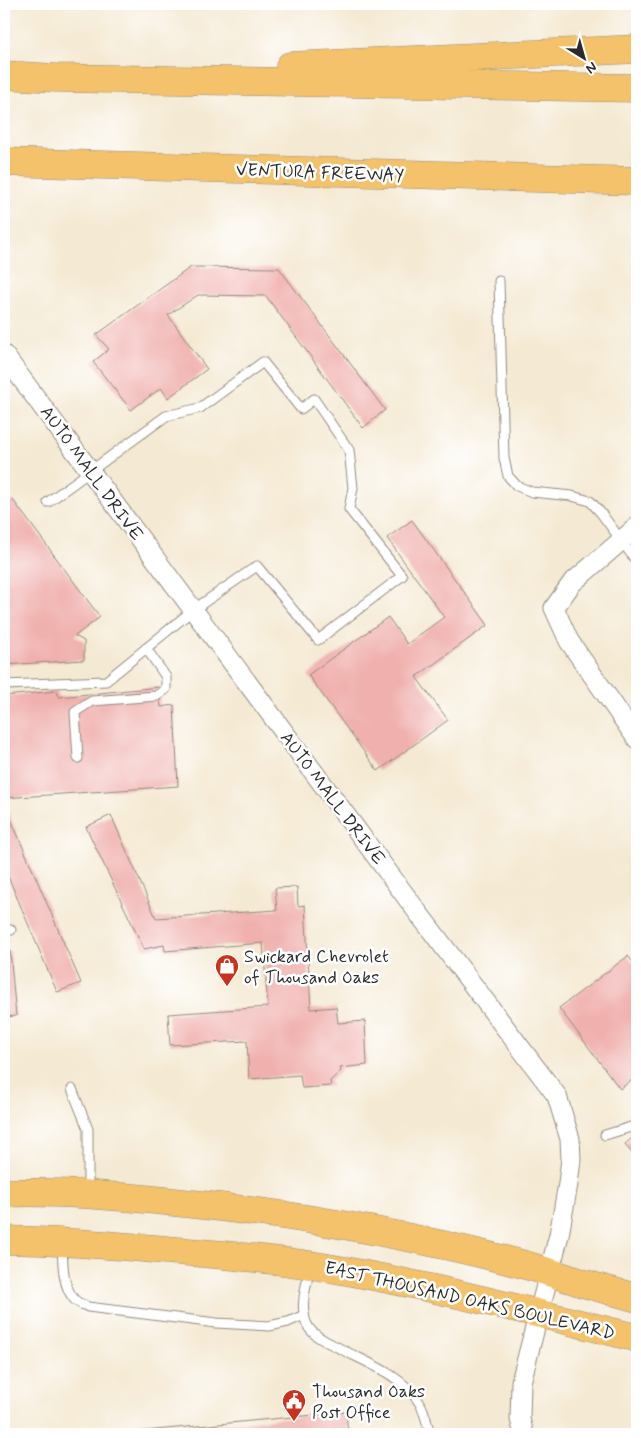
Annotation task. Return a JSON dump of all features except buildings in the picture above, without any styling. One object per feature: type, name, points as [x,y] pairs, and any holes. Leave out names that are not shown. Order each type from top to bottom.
[{"type":"main road","points":[[56,78],[637,49]]},
{"type":"main road","points":[[4,75],[56,78],[637,88]]},
{"type":"main road","name":"VENTURA FREEWAY","points":[[4,162],[637,181]]},
{"type":"main road","points":[[4,1193],[88,1195],[221,1207],[307,1218],[509,1260],[637,1298]]},
{"type":"main road","name":"EAST THOUSAND OAKS BOULEVARD","points":[[4,1240],[62,1242],[217,1254],[310,1265],[498,1303],[637,1338]]},
{"type":"street","name":"AUTO MALL DRIVE","points":[[4,355],[557,1096],[570,1140],[570,1159],[560,1228],[521,1382],[520,1419],[524,1434]]},
{"type":"street","points":[[637,527],[572,583],[554,608],[569,641],[637,739]]},
{"type":"lane","points":[[499,281],[504,458],[508,476],[517,486],[532,492],[572,496],[590,501],[637,562]]},
{"type":"lane","points":[[4,685],[106,681],[193,610],[256,566],[318,640],[402,576],[350,509],[353,488],[349,450],[314,399],[301,409],[263,362],[200,408],[166,416],[48,502]]},
{"type":"lane","points":[[78,758],[75,712],[92,700],[157,696],[166,689],[166,677],[146,648]]},
{"type":"lane","points":[[72,1089],[88,1129],[88,1195]]},
{"type":"lane","points":[[605,1135],[631,1127],[637,1122]]},
{"type":"lane","points":[[62,1242],[67,1286],[75,1300],[88,1307],[216,1323],[269,1326],[288,1322],[304,1315]]},
{"type":"lane","points":[[310,1265],[304,1315],[309,1328],[321,1339],[392,1376],[406,1386],[419,1402],[430,1434]]},
{"type":"place","name":"Swickard Chevrolet of Thousand Oaks","points":[[227,987]]},
{"type":"place","name":"Thousand Oaks Post Office","points":[[294,1422]]}]
